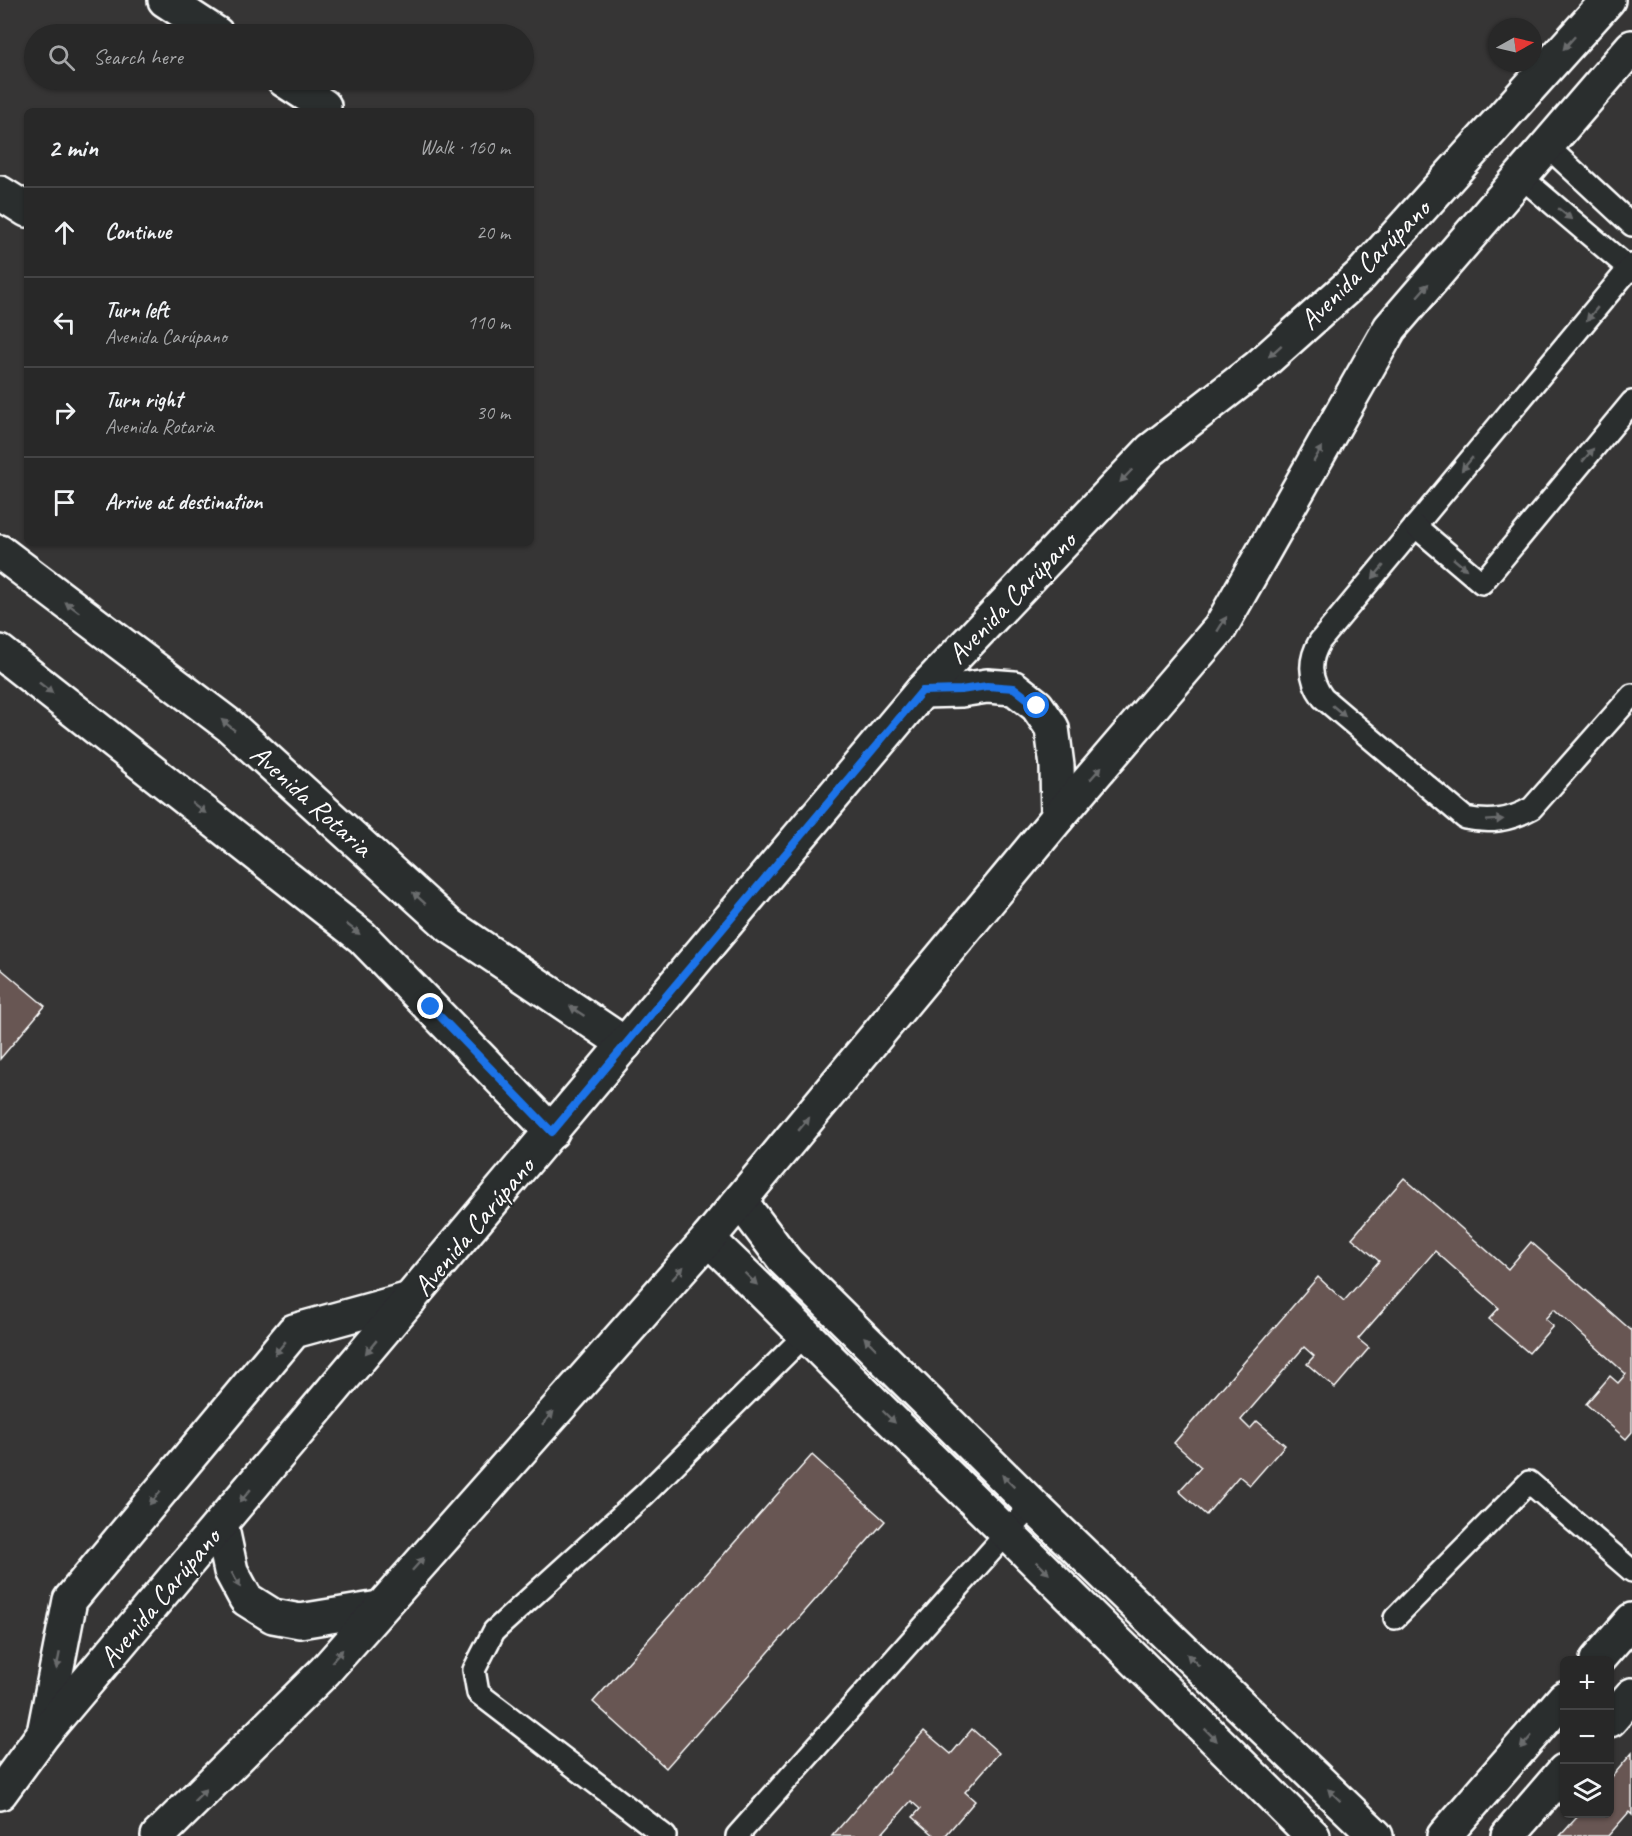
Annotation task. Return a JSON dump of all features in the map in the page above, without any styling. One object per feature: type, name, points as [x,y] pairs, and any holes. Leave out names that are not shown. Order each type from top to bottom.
[{"type":"main road","points":[[165,0],[202,24]]},
{"type":"main road","name":"Avenida Carúpano","points":[[0,1793],[44,1733],[922,691],[1151,450],[1258,367],[1361,275],[1608,0]]},
{"type":"main road","name":"Avenida Carúpano","points":[[158,1836],[325,1671],[741,1202],[1058,817],[1220,628],[1390,328],[1632,47]]},
{"type":"main road","points":[[299,90],[324,106]]},
{"type":"main road","points":[[0,192],[24,208]]},
{"type":"main road","name":"Avenida Rotaria","points":[[0,552],[230,726],[450,926],[626,1044]]},
{"type":"main road","points":[[0,652],[362,937],[552,1132]]},
{"type":"main road","points":[[922,691],[961,690],[987,686],[1014,688],[1037,706],[1052,728],[1057,766],[1058,817]]},
{"type":"main road","points":[[741,1202],[786,1262],[1032,1505],[1376,1836]]},
{"type":"main road","points":[[708,1239],[1313,1836]]},
{"type":"main road","points":[[44,1733],[70,1600],[294,1331],[410,1299]]},
{"type":"main road","points":[[221,1524],[231,1571],[246,1599],[273,1616],[300,1621],[379,1608]]},
{"type":"main road","points":[[1600,1656],[1632,1620]]},
{"type":"main road","points":[[1614,1715],[1632,1695]]},
{"type":"main road","points":[[1444,1836],[1560,1703]]},
{"type":"main road","points":[[1508,1836],[1560,1777]]},
{"type":"lane","points":[[1547,146],[1632,225]]},
{"type":"lane","points":[[1520,176],[1631,268],[1320,641],[1314,651],[1311,676],[1323,698],[1465,818],[1482,821],[1500,821],[1532,808],[1632,695]]},
{"type":"lane","points":[[1415,526],[1482,583],[1632,402]]},
{"type":"lane","points":[[665,1836],[478,1693],[474,1670],[494,1631],[645,1494],[805,1335]]},
{"type":"lane","points":[[1395,1618],[1528,1482],[1632,1571]]},
{"type":"lane","points":[[737,1836],[1032,1505]]},
{"type":"building","points":[[0,968],[45,1006],[0,1059]]},
{"type":"building","points":[[1404,1178],[1508,1269],[1531,1242],[1632,1331],[1632,1432],[1626,1439],[1586,1404],[1610,1376],[1618,1383],[1626,1374],[1554,1309],[1545,1319],[1553,1326],[1529,1353],[1489,1319],[1499,1308],[1435,1251],[1358,1339],[1369,1348],[1335,1388],[1307,1364],[1314,1356],[1304,1347],[1241,1420],[1250,1429],[1257,1421],[1285,1445],[1250,1485],[1239,1476],[1206,1515],[1179,1491],[1201,1467],[1174,1443],[1318,1277],[1344,1301],[1379,1261],[1352,1238]]},
{"type":"building","points":[[812,1455],[885,1521],[666,1768],[593,1702]]},
{"type":"building","points":[[972,1729],[999,1753],[965,1792],[975,1801],[945,1836],[935,1836],[913,1817],[920,1809],[911,1801],[880,1836],[832,1836],[924,1731],[951,1754]]},
{"type":"building","points":[[1632,1753],[1632,1815],[1629,1812],[1608,1836],[1560,1836],[1576,1818],[1614,1818],[1614,1774]]},
{"type":"route","points":[[431,1007],[552,1132],[922,691],[961,690],[987,686],[1014,688],[1037,706]]}]
